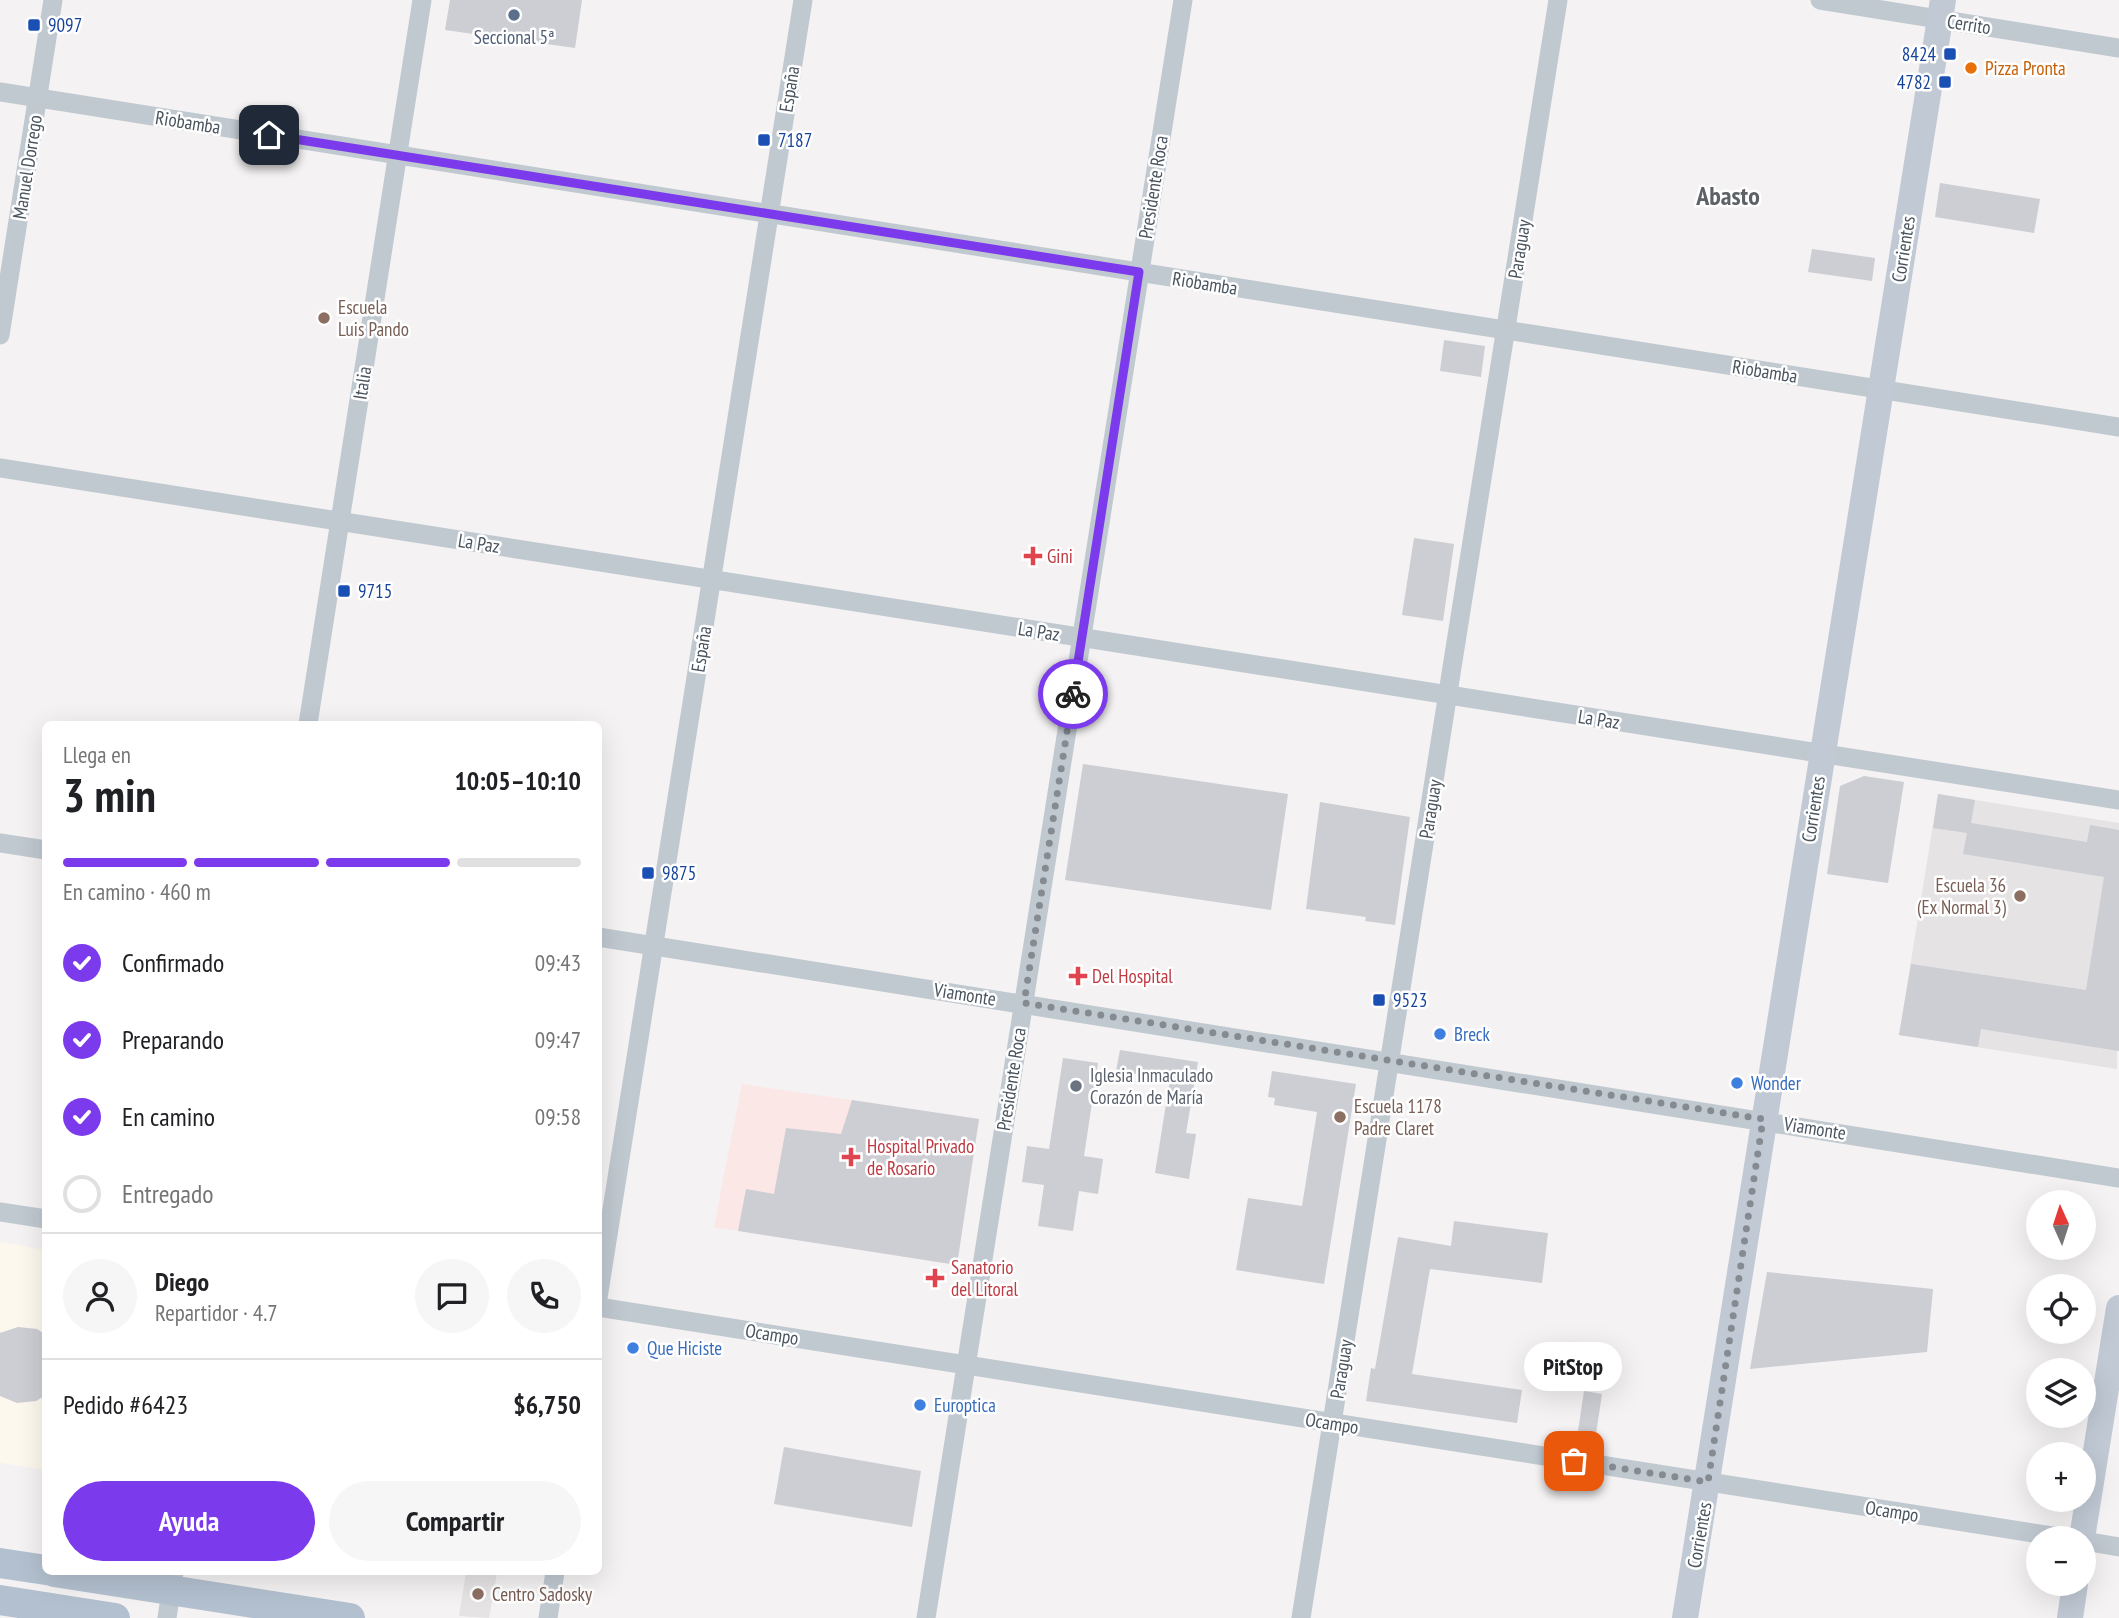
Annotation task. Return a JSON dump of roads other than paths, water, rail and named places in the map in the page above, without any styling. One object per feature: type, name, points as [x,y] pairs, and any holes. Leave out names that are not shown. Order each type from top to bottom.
[{"type":"main road","name":"Corrientes","points":[[1685,1618],[1941,10]]},
{"type":"main road","points":[[2085,1526],[2119,1308]]},
{"type":"main road","points":[[0,1563],[42,1569]]},
{"type":"main road","points":[[71,1575],[171,1593],[350,1618]]},
{"type":"main road","points":[[2070,1618],[2073,1596]]},
{"type":"main road","points":[[0,1600],[115,1618]]},
{"type":"street","name":"Manuel Dorrego","points":[[0,335],[53,0]]},
{"type":"street","name":"Italia","points":[[308,721],[422,0]]},
{"type":"street","name":"España","points":[[602,1273],[803,0]]},
{"type":"street","name":"Presidente Roca","points":[[926,1618],[1183,0]]},
{"type":"street","name":"Paraguay","points":[[1301,1618],[1558,0]]},
{"type":"street","name":"Cerrito","points":[[1820,0],[1941,10],[2119,48]]},
{"type":"street","name":"Riobamba","points":[[0,92],[2119,427]]},
{"type":"street","name":"La Paz","points":[[0,468],[2119,800]]},
{"type":"street","points":[[0,843],[42,849]]},
{"type":"street","name":"Viamonte","points":[[602,938],[1763,1119],[2119,1178]]},
{"type":"street","points":[[0,1212],[42,1218]]},
{"type":"street","name":"Ocampo","points":[[602,1308],[2026,1532]]},
{"type":"street","points":[[2096,1543],[2119,1547]]},
{"type":"street","points":[[548,1618],[555,1575]]},
{"type":"place","name":"Seccional 5ª","points":[[514,15]]},
{"type":"place","name":"9097","points":[[34,25]]},
{"type":"place","name":"8424","points":[[1950,54]]},
{"type":"place","name":"Pizza Pronta","points":[[1971,68]]},
{"type":"place","name":"4782","points":[[1945,82]]},
{"type":"place","name":"7187","points":[[764,140]]},
{"type":"place","name":"Escuela Luis Pando","points":[[324,318]]},
{"type":"place","name":"Gini","points":[[1033,556]]},
{"type":"place","name":"9715","points":[[344,591]]},
{"type":"place","name":"9875","points":[[648,873]]},
{"type":"place","name":"Escuela 36 (Ex Normal 3)","points":[[2020,896]]},
{"type":"place","name":"Del Hospital","points":[[1078,976]]},
{"type":"place","name":"9523","points":[[1379,1000]]},
{"type":"place","name":"Breck","points":[[1440,1034]]},
{"type":"place","name":"Wonder","points":[[1737,1083]]},
{"type":"place","name":"Iglesia Inmaculado Corazón de María","points":[[1076,1086]]},
{"type":"place","name":"Escuela 1178 Padre Claret","points":[[1340,1117]]},
{"type":"place","name":"Hospital Privado de Rosario","points":[[851,1157]]},
{"type":"place","name":"Sanatorio del Litoral","points":[[935,1278]]},
{"type":"place","name":"Que Hiciste","points":[[633,1348]]},
{"type":"place","name":"Europtica","points":[[920,1405]]},
{"type":"place","name":"PitStop","points":[[1574,1461]]},
{"type":"place","name":"Centro Sadosky","points":[[478,1594]]},
{"type":"district","name":"Abasto","points":[[1728,196]]}]
